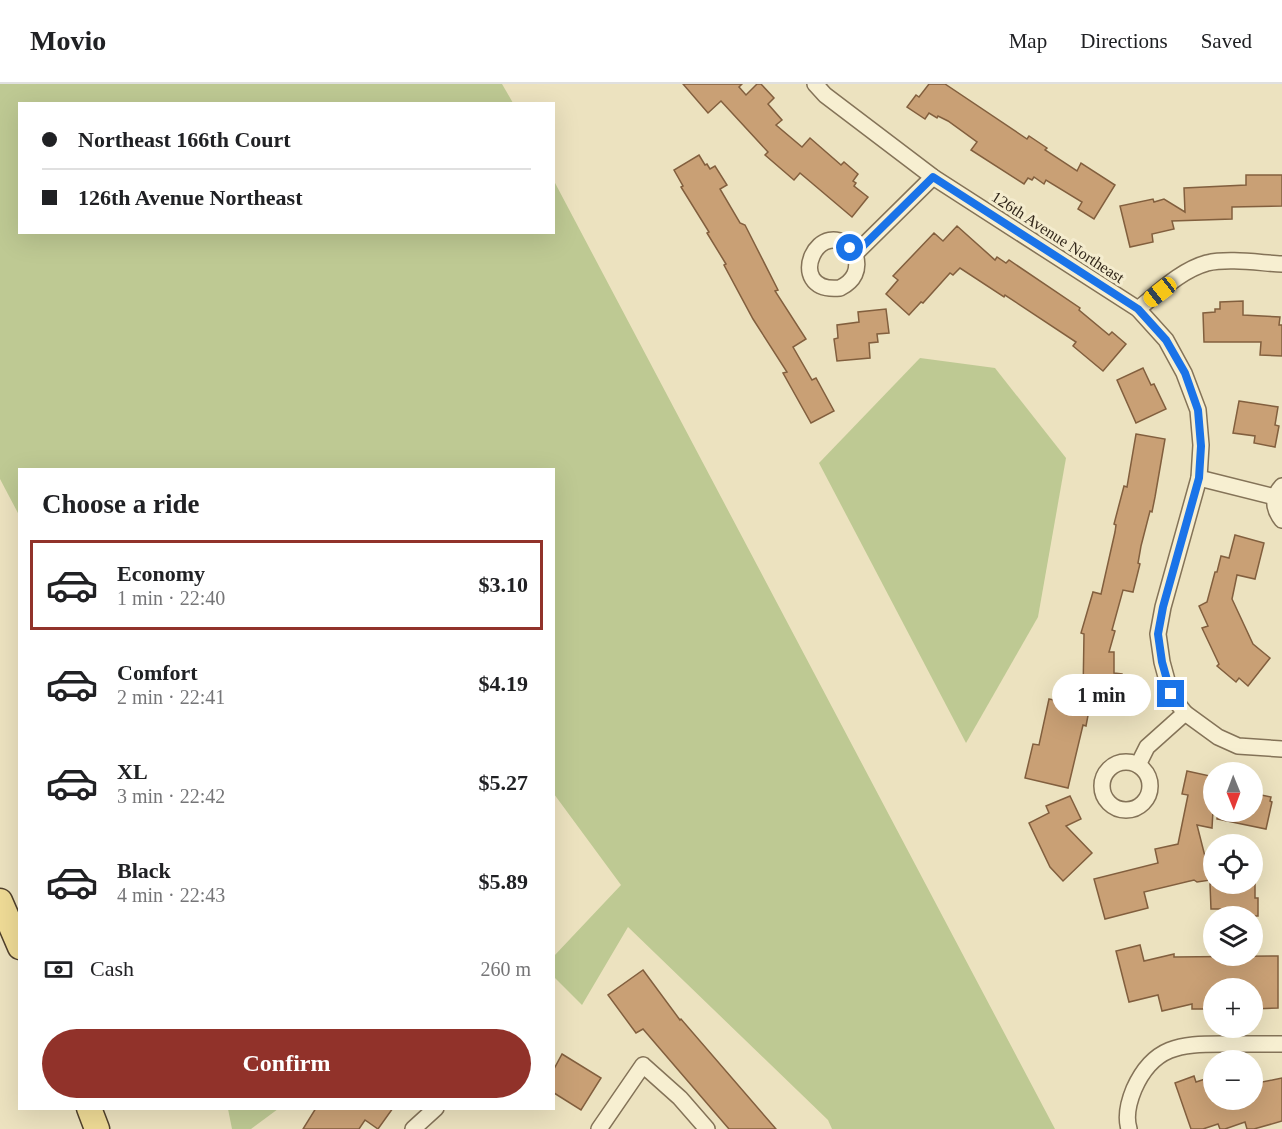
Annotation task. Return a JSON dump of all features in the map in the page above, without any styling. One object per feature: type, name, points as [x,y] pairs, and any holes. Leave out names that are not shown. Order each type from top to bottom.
[{"type":"main road","points":[[0,901],[18,942]]},
{"type":"main road","points":[[90,1110],[97,1129]]},
{"type":"street","name":"126th Avenue Northeast","points":[[815,84],[833,101],[933,177],[1138,309],[1166,340],[1185,373],[1198,410],[1201,446],[1199,478],[1163,607],[1158,634],[1162,662],[1171,694],[1185,713]]},
{"type":"street","points":[[855,254],[933,177]]},
{"type":"street","points":[[1138,309],[1179,276],[1207,263],[1282,264]]},
{"type":"street","points":[[1199,478],[1279,492],[1277,513],[1282,520]]},
{"type":"street","points":[[1138,765],[1148,747],[1185,713],[1218,737],[1238,746],[1282,749]]},
{"type":"street","points":[[1129,1129],[1127,1123],[1129,1100],[1142,1072],[1164,1052],[1186,1044],[1282,1044]]},
{"type":"street","points":[[599,1129],[643,1065],[680,1098],[707,1129]]},
{"type":"street","points":[[413,1129],[434,1110]]},
{"type":"green space","points":[[0,84],[502,84],[512,102],[18,102],[18,234],[555,234],[555,183],[1055,1129],[832,1129],[828,1120],[628,927],[582,1005],[555,978],[555,955],[621,885],[555,795],[555,468],[18,468],[18,513],[0,479]]},
{"type":"green space","points":[[920,358],[995,368],[1066,458],[1038,617],[966,743],[819,463]]},
{"type":"green space","points":[[228,1110],[277,1110],[251,1129],[232,1129]]},
{"type":"building","points":[[683,84],[742,84],[739,87],[746,95],[757,84],[761,84],[774,98],[768,104],[782,120],[776,125],[802,147],[810,138],[841,165],[844,162],[858,174],[853,181],[856,183],[854,186],[868,197],[852,217],[800,173],[794,180],[765,155],[768,152],[721,101],[708,113]]},
{"type":"building","points":[[929,84],[945,84],[1027,139],[1029,136],[1047,148],[1045,150],[1077,171],[1081,163],[1115,185],[1094,219],[1078,209],[1082,202],[1046,180],[1044,184],[1034,177],[1032,180],[1028,178],[1024,184],[971,150],[977,142],[948,121],[929,113],[925,119],[907,107]]},
{"type":"building","points":[[699,155],[710,169],[715,166],[727,185],[720,189],[740,223],[745,225],[778,290],[775,291],[806,339],[793,347],[812,380],[816,378],[834,411],[811,423],[783,373],[787,372],[753,319],[724,265],[726,264],[707,233],[709,232],[681,187],[683,186],[674,170]]},
{"type":"building","points":[[1246,175],[1282,175],[1282,206],[1232,207],[1232,219],[1172,221],[1174,229],[1152,234],[1153,242],[1130,247],[1120,206],[1164,199],[1185,212],[1184,188],[1246,185]]},
{"type":"building","points":[[957,226],[995,260],[997,257],[1006,263],[1009,260],[1080,308],[1079,310],[1109,335],[1112,332],[1126,344],[1103,371],[1073,346],[1076,342],[960,268],[953,275],[950,273],[909,315],[886,294],[898,280],[893,276],[934,233],[943,241]]},
{"type":"building","points":[[1243,301],[1243,315],[1280,317],[1282,356],[1260,355],[1261,342],[1204,342],[1203,313],[1220,309],[1220,302]]},
{"type":"building","points":[[886,309],[889,333],[877,334],[878,342],[869,343],[870,358],[837,361],[834,339],[838,338],[837,325],[859,322],[858,312]]},
{"type":"building","points":[[1143,368],[1166,409],[1136,423],[1117,380]]},
{"type":"building","points":[[1239,401],[1278,407],[1275,425],[1279,426],[1275,447],[1254,443],[1255,436],[1233,433]]},
{"type":"building","points":[[1136,434],[1165,439],[1152,512],[1150,511],[1141,546],[1138,563],[1140,564],[1133,592],[1123,590],[1112,630],[1115,631],[1109,652],[1114,652],[1114,673],[1122,674],[1122,695],[1083,694],[1084,634],[1081,633],[1093,592],[1101,594],[1115,532],[1116,525],[1114,524],[1124,486],[1127,487]]},
{"type":"building","points":[[1235,535],[1264,543],[1255,579],[1237,575],[1232,599],[1253,644],[1270,658],[1248,686],[1239,678],[1236,682],[1217,666],[1219,664],[1202,628],[1208,626],[1199,606],[1207,602],[1221,556],[1229,558]]},
{"type":"building","points":[[1049,699],[1068,703],[1069,700],[1090,705],[1068,788],[1025,778],[1033,744],[1039,745]]},
{"type":"building","points":[[1187,771],[1203,774],[1203,822],[1212,822],[1212,828],[1197,825],[1203,849],[1203,881],[1194,880],[1144,892],[1148,908],[1105,919],[1094,879],[1158,863],[1155,849],[1178,844],[1188,795],[1182,794]]},
{"type":"building","points":[[1263,795],[1271,797],[1272,802],[1266,829],[1232,822],[1263,822]]},
{"type":"building","points":[[1070,796],[1081,819],[1066,826],[1092,853],[1063,881],[1050,867],[1029,823],[1049,813],[1046,806]]},
{"type":"building","points":[[1210,894],[1255,894],[1255,898],[1258,898],[1258,906],[1211,906]]},
{"type":"building","points":[[1140,945],[1144,961],[1174,954],[1174,957],[1203,957],[1203,966],[1263,966],[1263,956],[1278,956],[1278,1008],[1263,1009],[1263,978],[1203,978],[1203,1009],[1192,1009],[1192,1004],[1162,1011],[1158,995],[1129,1002],[1116,951]]},
{"type":"building","points":[[643,970],[680,1020],[776,1129],[729,1129],[643,1029],[636,1033],[608,995]]},
{"type":"building","points":[[562,1054],[601,1078],[581,1110],[555,1094],[555,1067]]},
{"type":"building","points":[[1194,1076],[1196,1082],[1203,1080],[1203,1110],[1263,1110],[1263,1082],[1282,1078],[1282,1121],[1254,1129],[1247,1129],[1245,1122],[1225,1129],[1220,1129],[1218,1124],[1203,1129],[1191,1129],[1175,1083]]},
{"type":"building","points":[[315,1110],[392,1110],[378,1129],[365,1120],[359,1129],[303,1129]]},
{"type":"route","points":[[850,248],[855,254],[933,177],[1138,309],[1166,340],[1185,373],[1198,410],[1201,446],[1199,478],[1163,607],[1158,634],[1162,662],[1171,694]]}]
